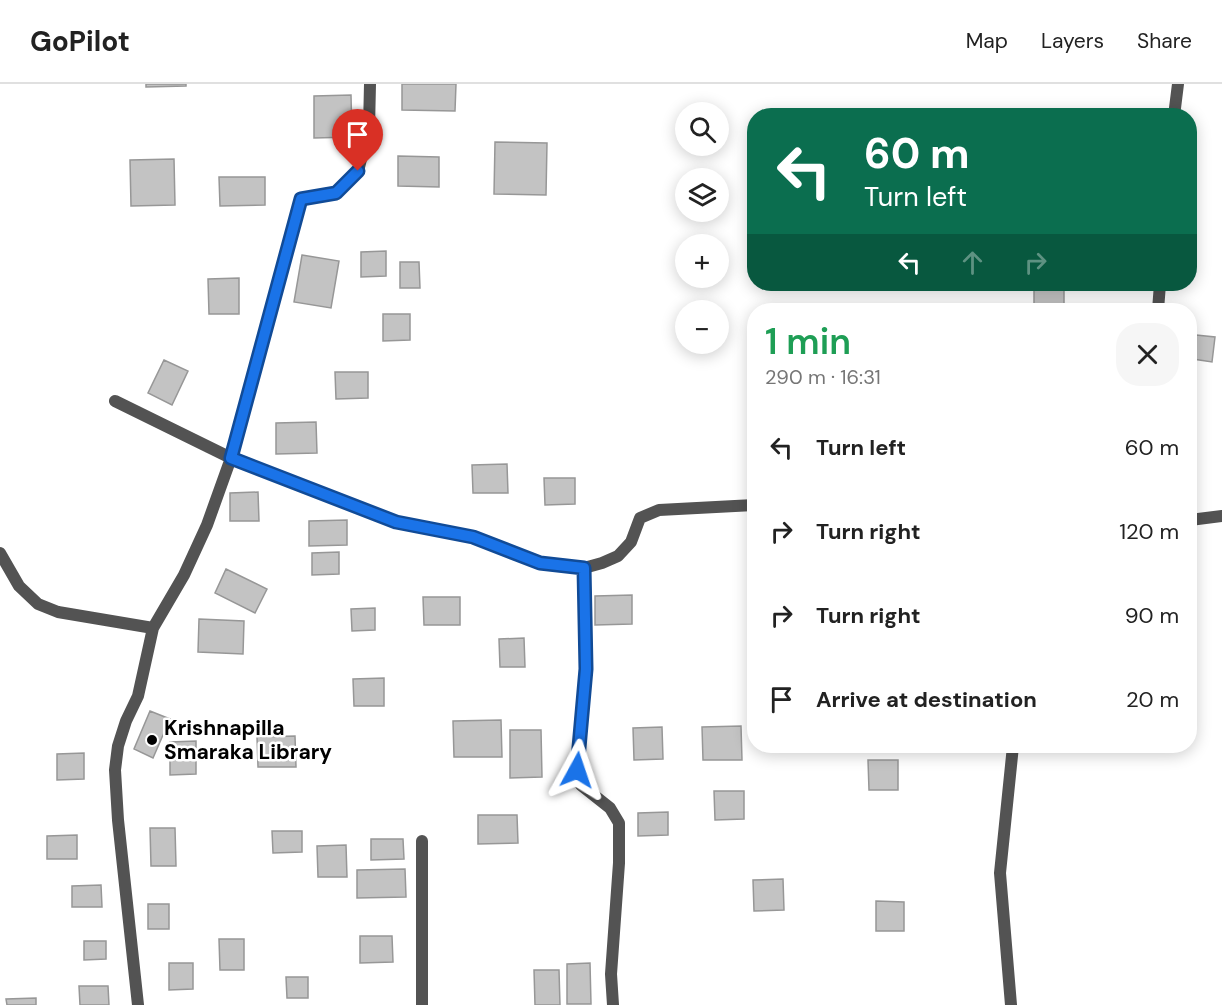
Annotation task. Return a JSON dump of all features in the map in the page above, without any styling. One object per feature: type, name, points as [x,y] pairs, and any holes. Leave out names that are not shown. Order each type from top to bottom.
[{"type":"street","points":[[138,1005],[118,820],[115,770],[118,746],[126,721],[138,696],[153,628],[184,575],[207,525],[231,458],[301,199],[336,193],[358,171],[369,128],[370,84]]},
{"type":"street","points":[[1175,108],[1178,84]]},
{"type":"street","points":[[115,400],[231,458],[396,522],[473,537],[540,563],[584,568],[618,556],[631,542],[640,518],[659,510],[747,505]]},
{"type":"street","points":[[1197,519],[1222,516]]},
{"type":"street","points":[[0,553],[20,586],[38,604],[58,612],[153,628]]},
{"type":"street","points":[[584,568],[586,669],[577,770],[581,785],[609,808],[619,823],[619,863],[611,974],[613,1005]]},
{"type":"street","points":[[1011,753],[1000,873],[1011,1005]]},
{"type":"street","points":[[422,841],[422,1005]]},
{"type":"building","points":[[146,84],[186,84],[186,86],[146,87]]},
{"type":"building","points":[[402,84],[456,84],[455,111],[402,110]]},
{"type":"building","points":[[351,95],[352,137],[314,138],[314,96]]},
{"type":"building","points":[[495,142],[547,143],[546,195],[494,194]]},
{"type":"building","points":[[398,156],[439,157],[439,187],[398,186]]},
{"type":"building","points":[[174,159],[175,205],[131,206],[130,160]]},
{"type":"building","points":[[219,177],[265,177],[265,205],[220,206]]},
{"type":"building","points":[[386,251],[386,276],[361,277],[361,252]]},
{"type":"building","points":[[302,255],[339,261],[331,308],[294,302]]},
{"type":"building","points":[[400,262],[419,262],[420,288],[400,288]]},
{"type":"building","points":[[239,278],[239,314],[209,314],[208,279]]},
{"type":"building","points":[[1034,291],[1064,291],[1064,303],[1034,303]]},
{"type":"building","points":[[383,314],[410,314],[410,340],[383,341]]},
{"type":"building","points":[[1197,335],[1215,337],[1212,362],[1197,360]]},
{"type":"building","points":[[164,360],[188,371],[172,405],[148,393]]},
{"type":"building","points":[[335,372],[368,372],[368,398],[336,399]]},
{"type":"building","points":[[316,422],[317,453],[276,454],[276,423]]},
{"type":"building","points":[[507,464],[508,493],[473,493],[472,465]]},
{"type":"building","points":[[544,478],[575,478],[575,504],[545,505]]},
{"type":"building","points":[[258,492],[259,521],[230,521],[230,493]]},
{"type":"building","points":[[347,520],[347,545],[309,546],[309,521]]},
{"type":"building","points":[[339,552],[339,574],[312,575],[312,553]]},
{"type":"building","points":[[226,569],[267,589],[255,613],[215,593]]},
{"type":"building","points":[[632,595],[632,624],[595,625],[595,596]]},
{"type":"building","points":[[423,597],[460,597],[460,625],[424,625]]},
{"type":"building","points":[[375,608],[375,630],[352,631],[351,609]]},
{"type":"building","points":[[199,619],[244,621],[243,654],[198,652]]},
{"type":"building","points":[[524,638],[525,667],[500,667],[499,639]]},
{"type":"building","points":[[384,678],[384,706],[354,706],[353,679]]},
{"type":"building","points":[[150,711],[170,719],[153,758],[134,749]]},
{"type":"building","points":[[501,720],[502,757],[454,757],[453,721]]},
{"type":"building","points":[[741,726],[742,760],[703,760],[702,727]]},
{"type":"building","points":[[662,727],[663,759],[634,760],[633,728]]},
{"type":"building","points":[[510,730],[541,730],[542,777],[510,778]]},
{"type":"building","points":[[295,736],[296,767],[258,767],[257,737]]},
{"type":"building","points":[[196,741],[196,774],[170,775],[170,742]]},
{"type":"building","points":[[84,753],[84,779],[57,780],[57,754]]},
{"type":"building","points":[[868,760],[898,760],[898,790],[869,790]]},
{"type":"building","points":[[714,791],[744,791],[744,819],[715,820]]},
{"type":"building","points":[[668,812],[668,835],[638,836],[638,813]]},
{"type":"building","points":[[478,815],[517,815],[518,843],[478,844]]},
{"type":"building","points":[[150,828],[175,828],[176,866],[151,866]]},
{"type":"building","points":[[272,831],[302,831],[302,852],[273,853]]},
{"type":"building","points":[[77,835],[77,859],[47,859],[47,836]]},
{"type":"building","points":[[371,839],[403,839],[404,859],[371,860]]},
{"type":"building","points":[[346,845],[347,877],[318,877],[317,846]]},
{"type":"building","points":[[405,869],[406,897],[357,898],[357,870]]},
{"type":"building","points":[[783,879],[784,910],[754,911],[753,880]]},
{"type":"building","points":[[101,885],[102,907],[72,907],[72,886]]},
{"type":"building","points":[[876,901],[904,902],[904,931],[876,931]]},
{"type":"building","points":[[148,904],[169,904],[169,929],[148,929]]},
{"type":"building","points":[[360,936],[392,936],[393,962],[360,963]]},
{"type":"building","points":[[219,939],[244,939],[244,970],[220,970]]},
{"type":"building","points":[[84,941],[106,941],[106,959],[84,960]]},
{"type":"building","points":[[169,963],[193,963],[193,989],[169,990]]},
{"type":"building","points":[[590,963],[591,1004],[567,1004],[567,964]]},
{"type":"building","points":[[534,970],[559,970],[560,1005],[535,1005]]},
{"type":"building","points":[[286,977],[308,977],[308,998],[287,998]]},
{"type":"building","points":[[79,986],[108,986],[109,1005],[80,1005]]},
{"type":"building","points":[[36,998],[36,1005],[7,1005],[6,999]]},
{"type":"place","name":"Krishnapilla Smaraka Library","points":[[152,740]]},
{"type":"route","points":[[358,171],[336,193],[301,199],[231,458],[396,522],[473,537],[540,563],[584,568],[586,669],[577,770]]}]
